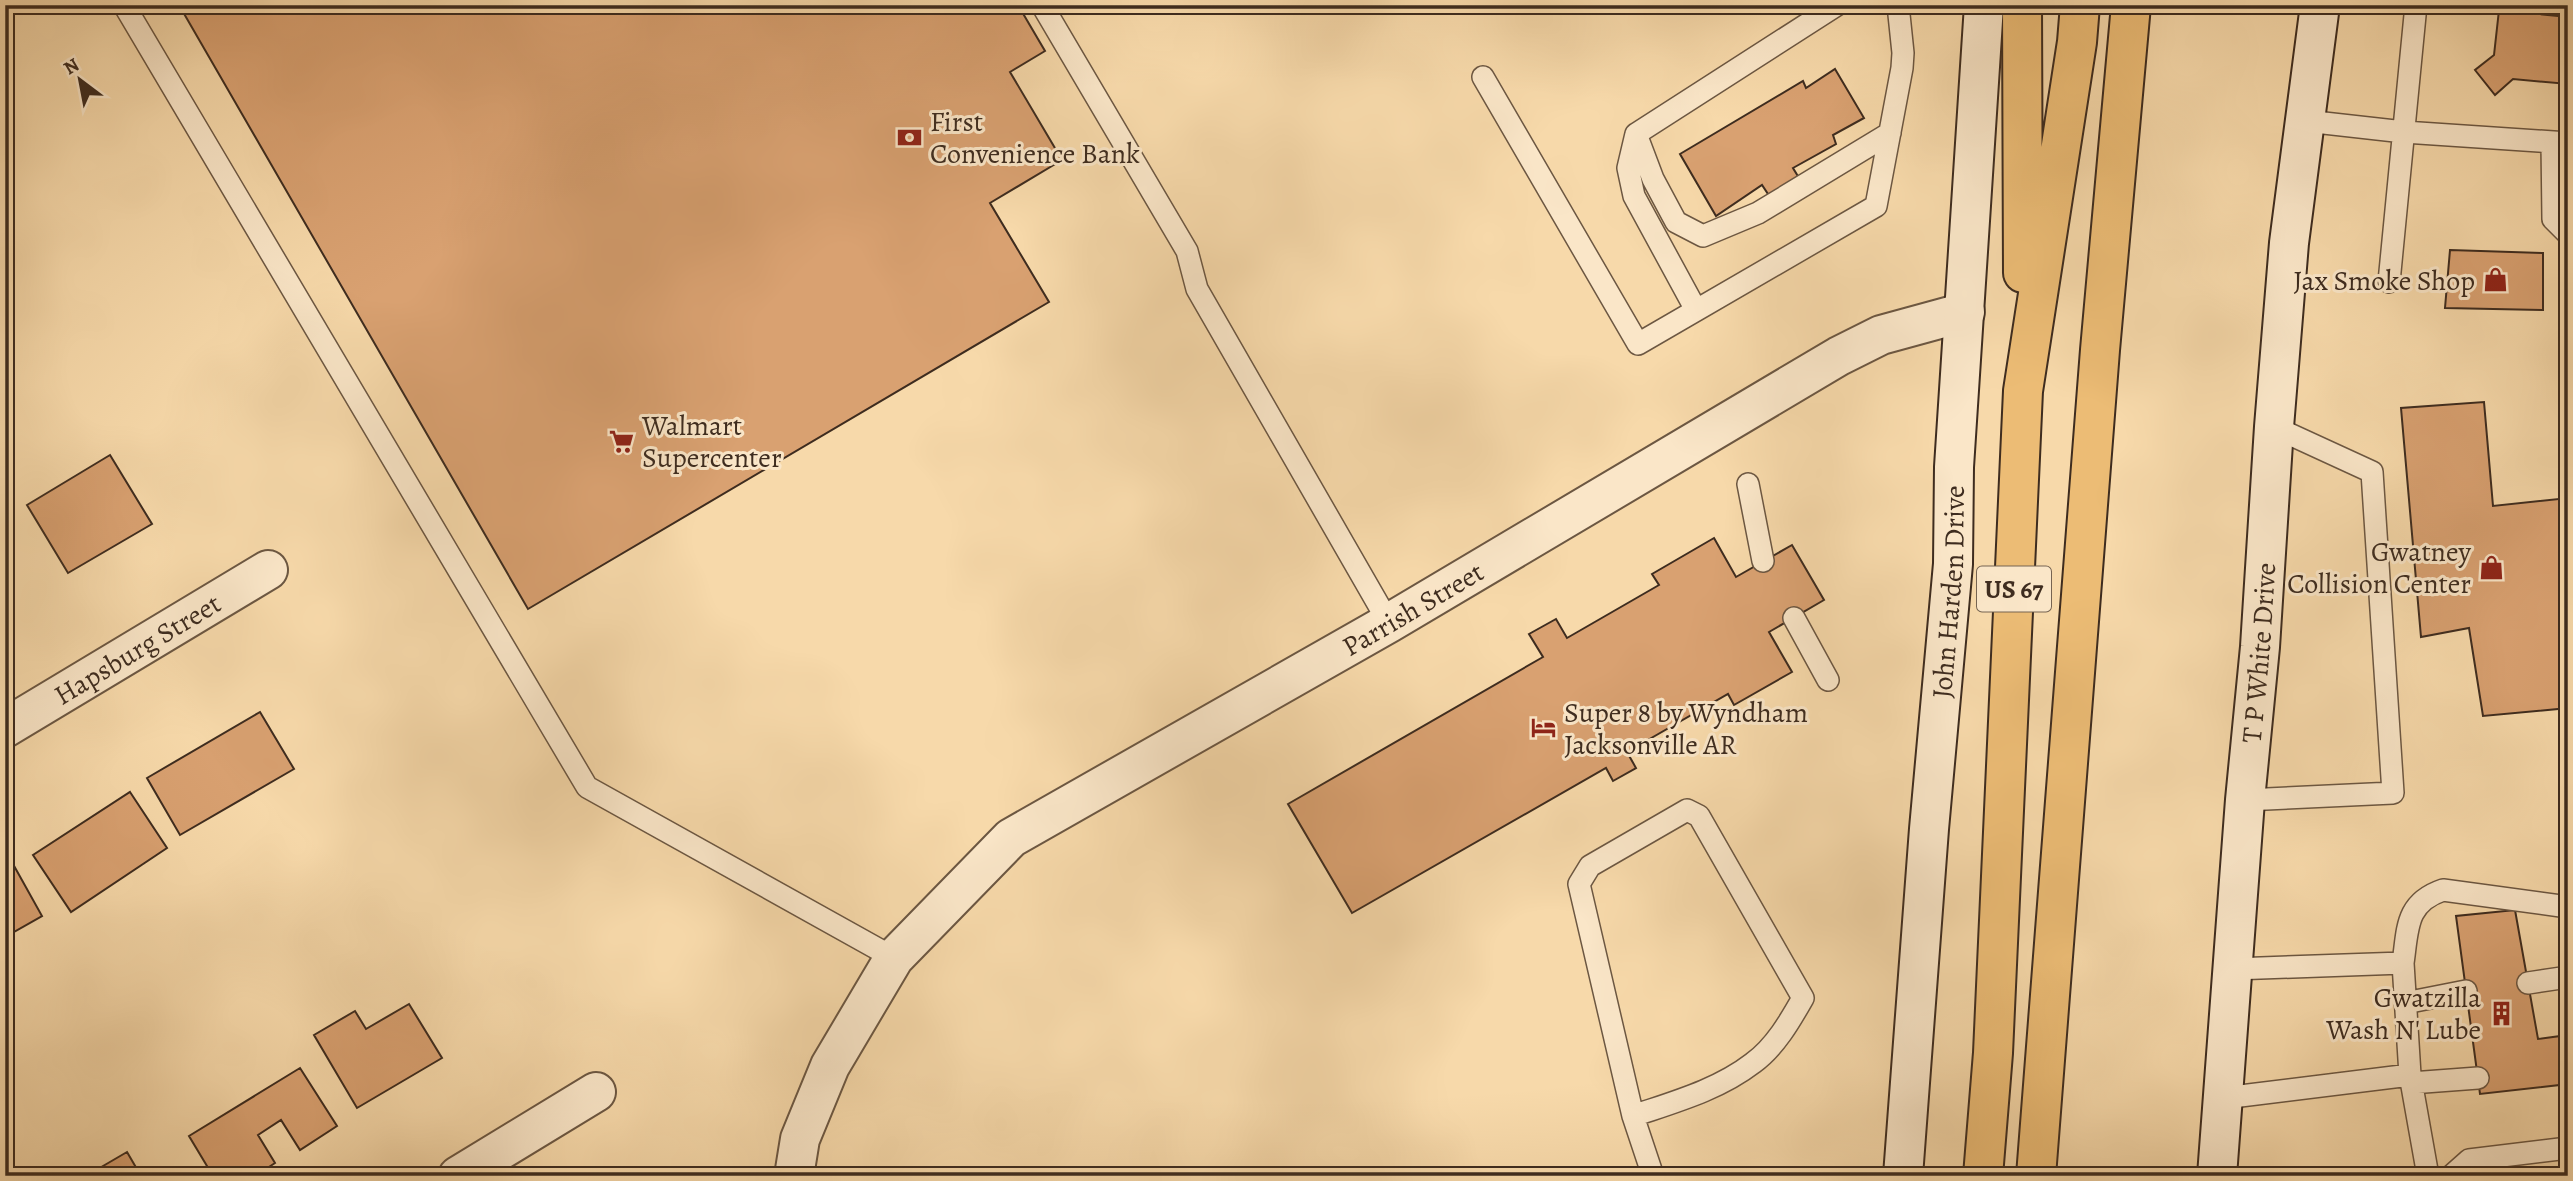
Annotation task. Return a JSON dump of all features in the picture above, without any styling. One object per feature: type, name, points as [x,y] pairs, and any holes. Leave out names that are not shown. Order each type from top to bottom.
[{"type":"highway","points":[[2022,5],[2023,391]]},
{"type":"highway","name":"US 67","points":[[1983,1176],[1993,1053],[2023,391],[2077,42],[2080,5]]},
{"type":"highway","name":"US 67","points":[[2036,1176],[2097,392],[2131,5]]},
{"type":"main road","name":"John Harden Drive","points":[[1903,1176],[1928,828],[1953,564],[1954,467],[1984,5]]},
{"type":"main road","name":"T P White Drive","points":[[2217,1176],[2245,800],[2260,647],[2289,243],[2320,5]]},
{"type":"main road","name":"Parrish Street","points":[[794,1176],[800,1139],[830,1066],[894,958],[1011,838],[1389,623],[1839,356],[1881,335],[1965,312]]},
{"type":"main road","name":"Hapsburg Street","points":[[5,728],[268,570]]},
{"type":"main road","points":[[458,1176],[596,1092]]},
{"type":"lane","points":[[124,5],[587,788],[894,958]]},
{"type":"lane","points":[[1042,5],[1187,251],[1197,289],[1389,623]]},
{"type":"lane","points":[[1696,310],[1633,196],[1628,168],[1636,134],[1837,5]]},
{"type":"lane","points":[[1483,77],[1638,344],[1876,206],[1903,53],[1898,5]]},
{"type":"lane","points":[[2389,282],[2416,5]]},
{"type":"lane","points":[[2306,121],[2404,132],[2560,143],[2553,219],[2568,234]]},
{"type":"lane","points":[[1636,134],[1653,179],[1676,222],[1703,236],[1758,213],[1890,133]]},
{"type":"lane","points":[[2245,800],[2393,793],[2372,472],[2274,427]]},
{"type":"lane","points":[[1748,484],[1763,561]]},
{"type":"lane","points":[[1794,618],[1828,680]]},
{"type":"lane","points":[[1633,1116],[1703,1092],[1754,1063],[1787,1027],[1803,998],[1699,816],[1687,810],[1590,866],[1579,884],[1633,1116],[1653,1176]]},
{"type":"lane","points":[[2428,1176],[2411,1079],[2405,1003],[2403,963],[2410,914],[2427,895],[2443,890],[2568,907]]},
{"type":"lane","points":[[2233,969],[2403,963]]},
{"type":"lane","points":[[2528,983],[2568,977]]},
{"type":"lane","points":[[2405,1003],[2466,991]]},
{"type":"lane","points":[[2224,1098],[2411,1079],[2478,1078]]},
{"type":"lane","points":[[2451,1176],[2469,1160],[2568,1148]]},
{"type":"building","name":"Walmart Supercenter","points":[[179,5],[982,5],[986,12],[997,5],[1018,5],[1045,51],[1010,72],[1062,160],[990,203],[1049,302],[528,609]]},
{"type":"building","points":[[2499,10],[2568,17],[2568,84],[2513,79],[2495,95],[2475,70],[2494,55]]},
{"type":"building","points":[[1835,69],[1864,118],[1833,135],[1836,144],[1793,168],[1799,178],[1770,197],[1762,185],[1716,216],[1680,154],[1803,81],[1806,88]]},
{"type":"building","name":"Jax Smoke Shop","points":[[2450,250],[2543,253],[2543,310],[2445,308]]},
{"type":"building","name":"Gwatney Collision Center","points":[[2484,402],[2493,506],[2568,498],[2568,708],[2483,716],[2469,628],[2421,637],[2401,408]]},
{"type":"building","points":[[110,455],[152,524],[68,573],[27,505]]},
{"type":"building","name":"Super 8 by Wyndham Jacksonville AR","points":[[1714,538],[1736,577],[1792,545],[1824,600],[1769,632],[1792,672],[1734,705],[1728,694],[1627,752],[1636,768],[1613,781],[1606,768],[1352,913],[1288,804],[1543,657],[1529,634],[1556,619],[1567,638],[1659,585],[1652,574]]},
{"type":"building","points":[[260,712],[294,769],[180,835],[147,778]]},
{"type":"building","points":[[130,792],[167,848],[71,912],[33,855]]},
{"type":"building","points":[[13,864],[42,916],[5,937],[5,869]]},
{"type":"building","name":"Gwatzilla Wash N' Lube","points":[[2515,910],[2538,1039],[2568,1035],[2568,1084],[2480,1094],[2456,916]]},
{"type":"building","points":[[409,1004],[442,1058],[357,1108],[314,1035],[355,1011],[366,1029]]},
{"type":"building","points":[[300,1068],[337,1126],[300,1150],[281,1120],[258,1135],[275,1163],[255,1176],[213,1176],[189,1136]]},
{"type":"building","points":[[127,1152],[141,1176],[86,1176]]},
{"type":"place","name":"First Convenience Bank","points":[[910,137]]},
{"type":"place","name":"Jax Smoke Shop","points":[[2495,280]]},
{"type":"place","name":"Walmart Supercenter","points":[[622,441]]},
{"type":"place","name":"Gwatney Collision Center","points":[[2491,567]]},
{"type":"place","name":"Super 8 by Wyndham Jacksonville AR","points":[[1544,728]]},
{"type":"place","name":"Gwatzilla Wash N' Lube","points":[[2501,1013]]}]
